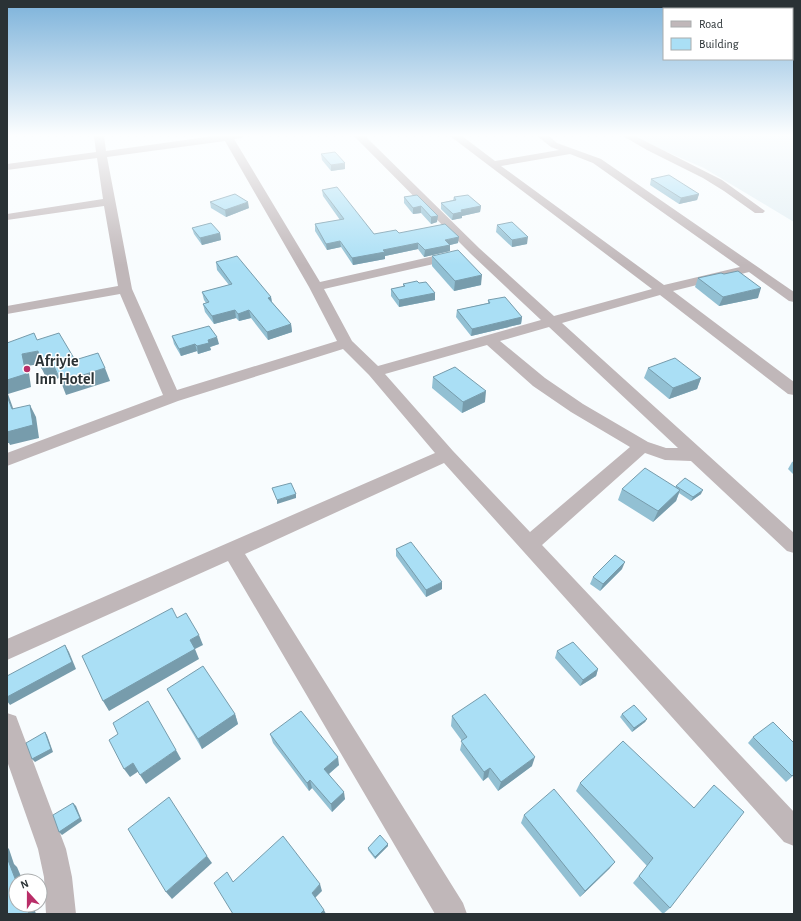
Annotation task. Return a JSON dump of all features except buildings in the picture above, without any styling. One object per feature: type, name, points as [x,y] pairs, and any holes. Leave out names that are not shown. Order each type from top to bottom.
[{"type":"street","points":[[106,179],[125,289],[172,397]]},
{"type":"street","points":[[256,179],[346,343],[375,372],[447,455],[794,832]]},
{"type":"street","points":[[402,179],[475,251],[793,543]]},
{"type":"street","points":[[513,179],[794,390]]},
{"type":"street","points":[[623,179],[794,298]]},
{"type":"street","points":[[712,179],[759,210]]},
{"type":"street","points":[[7,217],[109,202]]},
{"type":"street","points":[[316,287],[475,251]]},
{"type":"street","points":[[375,372],[662,290],[751,268]]},
{"type":"street","points":[[7,310],[125,289]]},
{"type":"street","points":[[489,339],[539,382],[577,408],[642,446],[665,454],[697,455]]},
{"type":"street","points":[[7,460],[172,397],[346,343]]},
{"type":"street","points":[[530,544],[642,446]]},
{"type":"street","points":[[7,650],[447,455]]},
{"type":"street","points":[[232,550],[452,914]]},
{"type":"street","points":[[7,725],[52,849],[58,877],[61,914]]},
{"type":"shaded area","points":[[722,179],[794,179],[794,222]]},
{"type":"place","name":"Afriyie Inn Hotel","points":[[27,369]]}]
